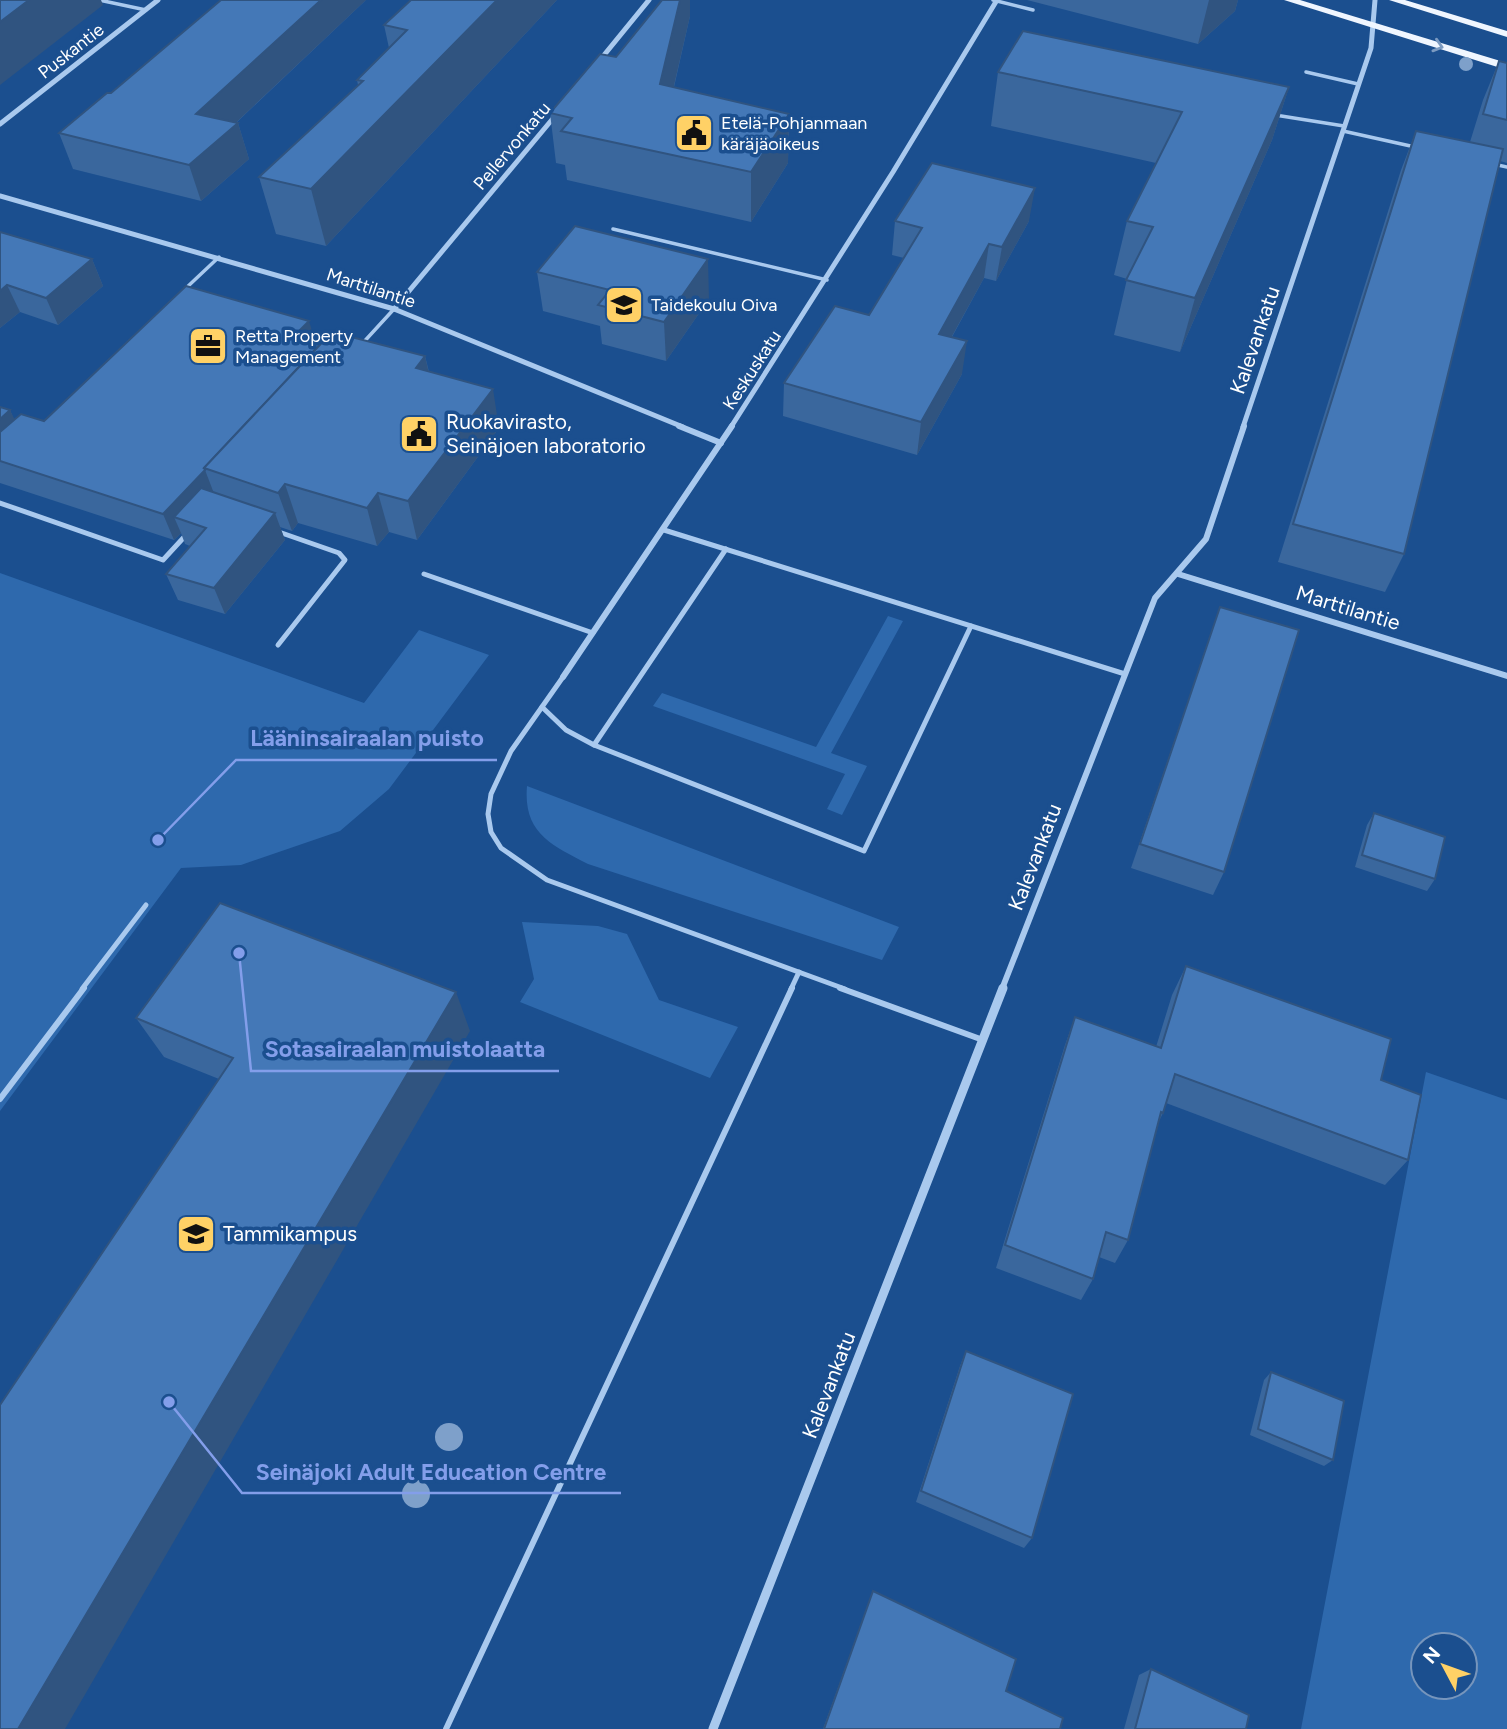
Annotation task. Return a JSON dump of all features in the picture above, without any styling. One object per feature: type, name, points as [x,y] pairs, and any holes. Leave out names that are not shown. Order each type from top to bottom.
[{"type":"main road","points":[[1289,0],[1507,67]]},
{"type":"main road","points":[[1394,0],[1507,34]]},
{"type":"street","name":"Puskantie","points":[[0,124],[158,0]]},
{"type":"street","points":[[592,71],[649,0]]},
{"type":"street","name":"Keskuskatu","points":[[563,677],[664,530],[827,280],[996,0]]},
{"type":"street","name":"Kalevankatu","points":[[713,1729],[1154,598],[1178,574],[1206,539],[1371,48],[1375,0]]},
{"type":"street","name":"Pellervonkatu","points":[[394,309],[559,111]]},
{"type":"street","name":"Marttilantie","points":[[0,196],[394,309],[721,443]]},
{"type":"street","name":"Marttilantie","points":[[1178,574],[1507,676]]},
{"type":"lane","points":[[99,0],[146,10]]},
{"type":"lane","points":[[996,0],[1033,10]]},
{"type":"lane","points":[[1306,72],[1358,84]]},
{"type":"lane","points":[[1267,113],[1421,148]]},
{"type":"lane","points":[[1482,162],[1507,167]]},
{"type":"lane","points":[[613,229],[827,280]]},
{"type":"lane","points":[[180,294],[219,257]]},
{"type":"lane","points":[[359,348],[394,309]]},
{"type":"lane","points":[[0,503],[163,560],[191,529]]},
{"type":"lane","points":[[664,530],[1125,674]]},
{"type":"lane","points":[[275,531],[339,553],[345,560],[278,645]]},
{"type":"lane","points":[[594,745],[726,549]]},
{"type":"lane","points":[[424,575],[593,633]]},
{"type":"lane","points":[[542,707],[566,730],[594,745],[864,850],[971,626]]},
{"type":"lane","points":[[563,677],[506,759],[491,791],[487,818],[492,834],[514,861],[547,880],[983,1040]]},
{"type":"lane","points":[[0,1100],[146,905]]},
{"type":"lane","points":[[446,1729],[799,972]]},
{"type":"shaded area","points":[[0,573],[364,703],[419,630],[489,655],[389,789],[340,831],[241,865],[181,868],[0,1111]]},
{"type":"shaded area","points":[[888,616],[903,621],[831,753],[867,766],[842,815],[827,809],[845,774],[653,706],[662,693],[816,747]]},
{"type":"shaded area","points":[[527,786],[899,927],[882,960],[588,864],[542,836],[530,815]]},
{"type":"shaded area","points":[[522,922],[598,926],[627,934],[659,1000],[738,1027],[710,1078],[520,1002],[534,979]]},
{"type":"shaded area","points":[[1426,1072],[1507,1100],[1507,1729],[1301,1729]]},
{"type":"building","points":[[0,0],[29,0],[0,22]]},
{"type":"building","points":[[221,0],[321,0],[196,114],[238,123],[189,165],[59,133],[107,93],[111,93]]},
{"type":"building","points":[[411,0],[497,0],[311,189],[259,177],[363,81],[357,80],[407,30],[384,25]]},
{"type":"building","points":[[662,0],[680,0],[660,84],[789,114],[751,172],[561,131],[572,118],[550,113],[600,54],[616,57]]},
{"type":"building","points":[[1023,31],[1289,87],[1195,298],[1126,280],[1153,227],[1127,221],[1182,112],[998,72]]},
{"type":"building","points":[[1499,61],[1507,63],[1507,120],[1483,114]]},
{"type":"building","points":[[1416,131],[1503,149],[1404,554],[1293,524]]},
{"type":"building","points":[[932,163],[1035,188],[1002,247],[989,244],[939,334],[967,341],[921,422],[784,383],[835,306],[869,315],[922,228],[895,221]]},
{"type":"building","points":[[575,226],[708,259],[664,322],[598,305],[610,290],[537,272]]},
{"type":"building","points":[[0,232],[92,259],[46,298],[7,285],[0,291]]},
{"type":"building","points":[[186,286],[309,321],[296,334],[323,341],[163,514],[0,461],[0,432],[21,414],[44,421]]},
{"type":"building","points":[[332,332],[425,356],[416,368],[493,389],[408,501],[378,493],[367,508],[285,484],[278,493],[204,468]]},
{"type":"building","points":[[0,407],[10,410],[0,419]]},
{"type":"building","points":[[201,488],[275,513],[214,588],[166,574],[206,528],[174,517]]},
{"type":"building","points":[[1220,607],[1299,630],[1224,872],[1140,844]]},
{"type":"building","points":[[1374,813],[1445,837],[1435,879],[1362,855]]},
{"type":"building","points":[[220,903],[456,992],[18,1729],[0,1729],[0,1405],[233,1058],[136,1018]]},
{"type":"building","points":[[1186,966],[1391,1039],[1381,1080],[1421,1095],[1408,1160],[1175,1074],[1163,1113],[1161,1112],[1128,1240],[1106,1232],[1093,1279],[1005,1245],[1075,1017],[1161,1048]]},
{"type":"building","points":[[966,1351],[1073,1394],[1032,1538],[921,1491]]},
{"type":"building","points":[[1271,1372],[1344,1401],[1333,1460],[1258,1429]]},
{"type":"building","points":[[873,1591],[1016,1659],[1006,1691],[1063,1718],[1060,1729],[824,1729]]},
{"type":"building","points":[[1151,1669],[1249,1715],[1246,1729],[1135,1729]]},
{"type":"place","name":"Etelä-Pohjanmaan käräjäoikeus","points":[[694,133]]},
{"type":"place","name":"Taidekoulu Oiva","points":[[624,305]]},
{"type":"place","name":"Retta Property Management","points":[[208,346]]},
{"type":"place","name":"Ruokavirasto, Seinäjoen laboratorio","points":[[419,434]]},
{"type":"place","name":"Lääninsairaalan puisto","points":[[158,840]]},
{"type":"place","name":"Sotasairaalan muistolaatta","points":[[239,953]]},
{"type":"place","name":"Tammikampus","points":[[196,1234]]},
{"type":"place","name":"Seinäjoki Adult Education Centre","points":[[169,1402]]}]
